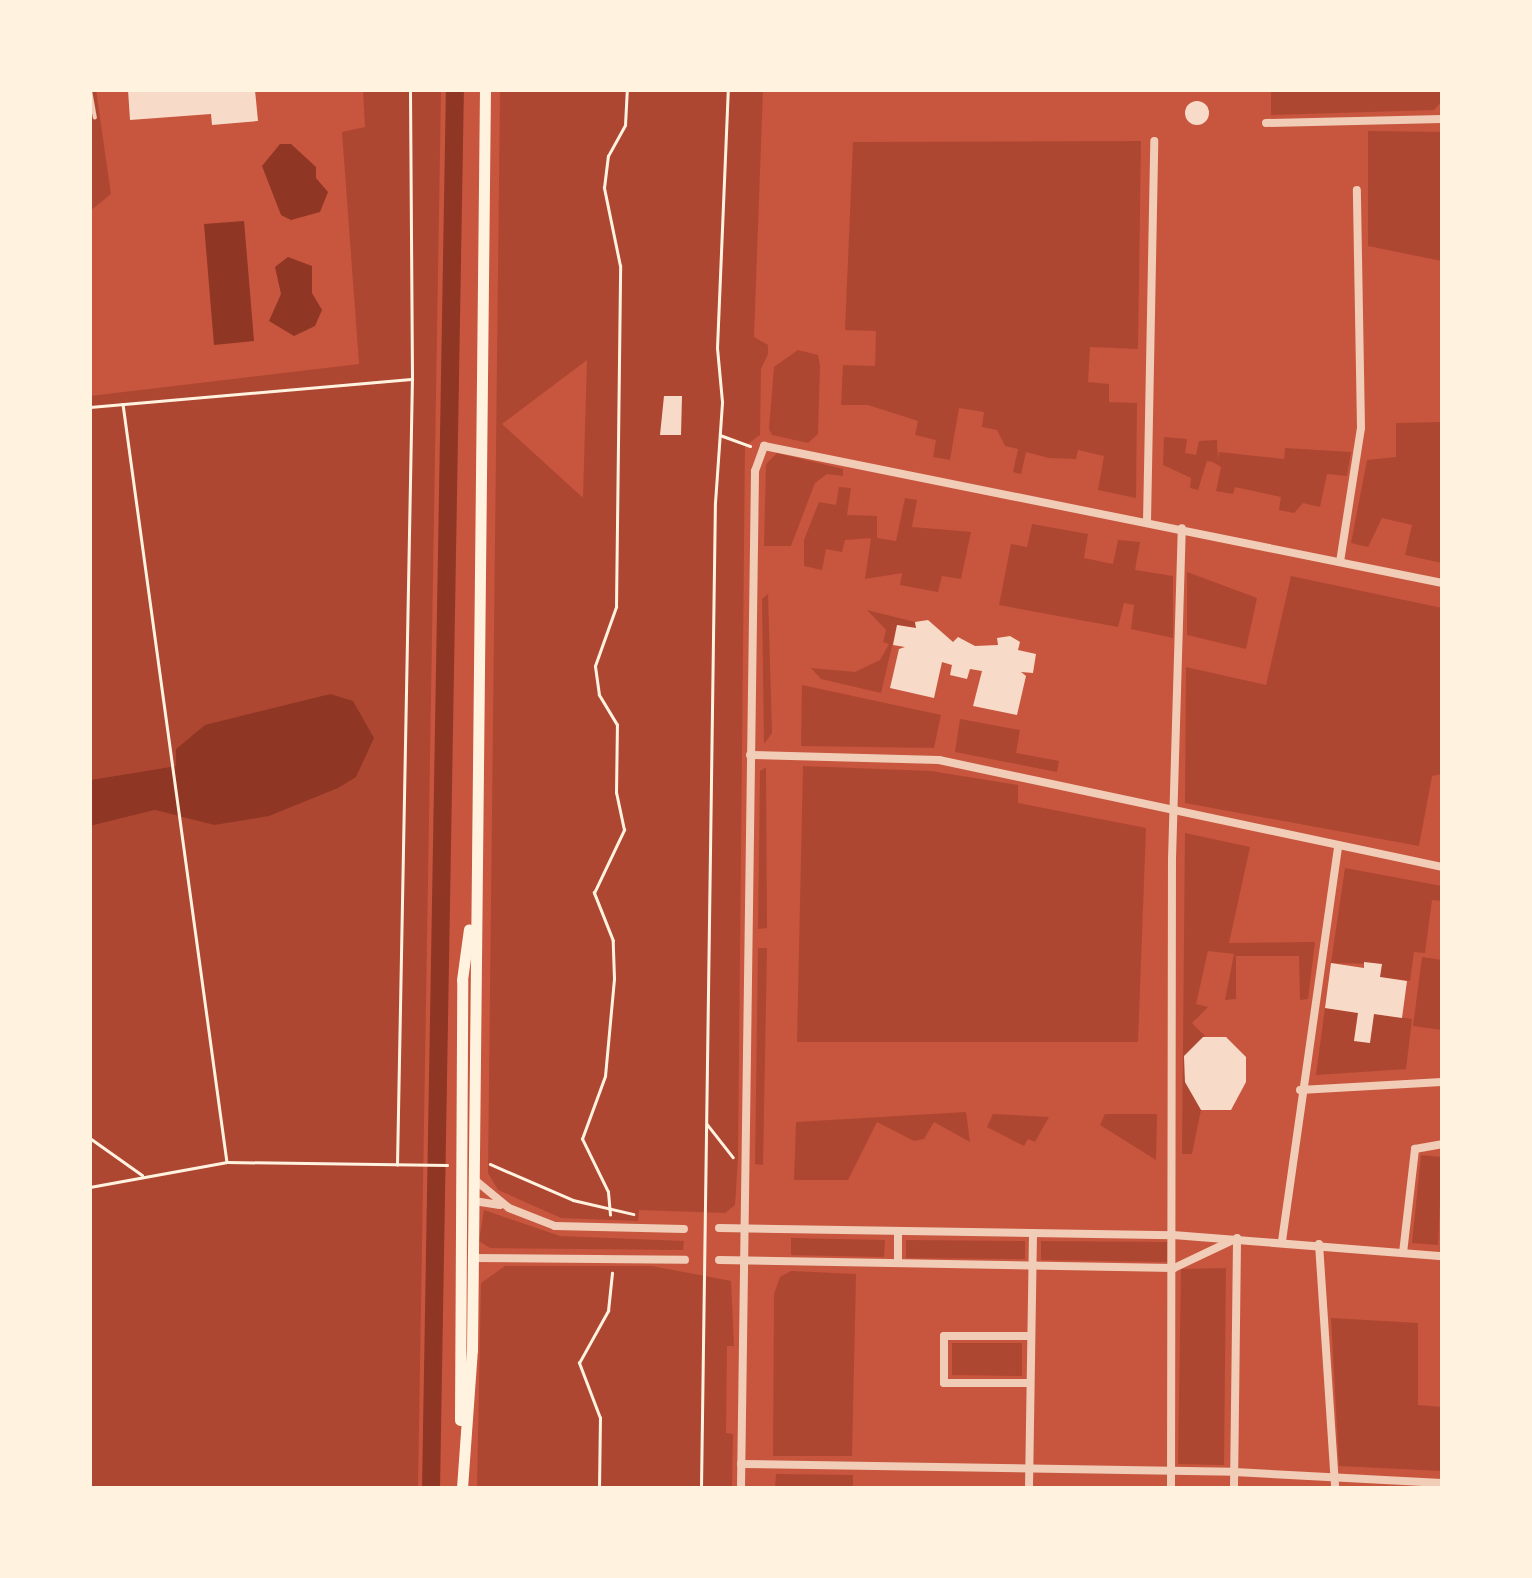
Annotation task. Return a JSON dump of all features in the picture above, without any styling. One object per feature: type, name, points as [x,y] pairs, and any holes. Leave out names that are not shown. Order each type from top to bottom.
[{"type":"main road","points":[[462,1459],[474,1258],[473,902],[485,90]]},
{"type":"main road","points":[[462,1488],[456,1165],[462,980],[473,902]]},
{"type":"main road","points":[[458,1201],[474,1201]]},
{"type":"main road","points":[[457,1258],[474,1258]]},
{"type":"street","points":[[1266,122],[1442,118]]},
{"type":"street","points":[[1147,522],[1154,141]]},
{"type":"street","points":[[1340,562],[1360,440],[1358,190]]},
{"type":"street","points":[[741,1488],[755,472],[764,446],[824,454],[1442,583]]},
{"type":"street","points":[[1171,1488],[1182,528]]},
{"type":"street","points":[[750,755],[939,760],[1164,806],[1176,814],[1442,867]]},
{"type":"street","points":[[1282,1241],[1300,1090],[1338,846]]},
{"type":"street","points":[[1300,1090],[1442,1082]]},
{"type":"street","points":[[1403,1253],[1415,1149],[1442,1144]]},
{"type":"street","points":[[474,1180],[510,1208]]},
{"type":"street","points":[[474,1201],[510,1208],[555,1226],[684,1229]]},
{"type":"street","points":[[719,1228],[1173,1235],[1442,1256]]},
{"type":"street","points":[[898,1230],[898,1263]]},
{"type":"street","points":[[1029,1488],[1032,1233]]},
{"type":"street","points":[[719,1260],[1174,1268],[1238,1238]]},
{"type":"street","points":[[1234,1488],[1238,1238]]},
{"type":"street","points":[[1319,1244],[1335,1488]]},
{"type":"street","points":[[474,1258],[685,1260]]},
{"type":"street","points":[[1030,1383],[944,1383],[944,1336],[1031,1336]]},
{"type":"street","points":[[741,1464],[1172,1470],[1442,1484]]},
{"type":"lane","points":[[90,90],[95,118]]},
{"type":"path","points":[[397,1165],[412,379],[410,90]]},
{"type":"path","points":[[611,1230],[610,1210],[582,1139],[602,1089],[614,980],[613,941],[594,892],[624,830],[616,793],[617,725],[599,696],[595,666],[616,607],[620,266],[604,176],[625,125],[627,90]]},
{"type":"path","points":[[701,1488],[718,435],[728,90]]},
{"type":"path","points":[[90,408],[412,379]]},
{"type":"path","points":[[123,404],[227,1162]]},
{"type":"path","points":[[718,435],[764,446]]},
{"type":"path","points":[[706,1123],[746,1174]]},
{"type":"path","points":[[90,1138],[143,1175]]},
{"type":"path","points":[[90,1187],[227,1162],[456,1165]]},
{"type":"path","points":[[475,1163],[495,1164],[610,1210],[646,1217]]},
{"type":"path","points":[[599,1488],[600,1418],[579,1364],[608,1311],[612,1282]]},
{"type":"shaded area","points":[[90,90],[96,90],[111,194],[90,211]]},
{"type":"shaded area","points":[[363,90],[441,90],[418,1488],[90,1488],[90,826],[155,810],[214,825],[330,694],[205,726],[176,766],[90,780],[90,396],[359,364],[342,132],[365,127]]},
{"type":"shaded area","points":[[500,90],[763,90],[754,337],[768,345],[768,354],[761,369],[760,435],[745,446],[735,1205],[725,1213],[639,1210],[638,1221],[561,1218],[498,1190],[488,1173]],"holes":[[[587,360],[583,496],[502,424]]]},
{"type":"shaded area","points":[[1271,90],[1442,90],[1442,101],[1434,110],[1271,115]]},
{"type":"shaded area","points":[[1368,131],[1442,132],[1442,261],[1368,246]]},
{"type":"shaded area","points":[[1141,141],[1138,349],[1090,347],[1088,382],[1109,384],[1109,402],[1137,403],[1136,498],[1098,490],[1104,456],[1078,450],[1076,459],[1026,452],[1021,474],[1013,472],[1018,449],[1005,446],[997,430],[982,427],[984,412],[959,408],[950,460],[933,457],[936,440],[915,435],[918,421],[868,405],[841,405],[843,365],[875,366],[876,331],[845,330],[853,142]]},
{"type":"shaded area","points":[[280,144],[291,144],[316,167],[316,178],[328,192],[320,212],[291,220],[281,215],[262,166]]},
{"type":"shaded area","points":[[244,221],[254,341],[214,345],[204,224]]},
{"type":"shaded area","points":[[288,257],[312,266],[312,293],[322,310],[315,326],[294,336],[269,321],[281,294],[275,267]]},
{"type":"shaded area","points":[[798,350],[818,355],[820,366],[818,434],[808,443],[772,435],[769,429],[774,367]]},
{"type":"shaded area","points":[[1442,422],[1442,563],[1405,555],[1412,525],[1382,518],[1368,547],[1351,543],[1367,460],[1396,457],[1396,423]]},
{"type":"shaded area","points":[[1164,437],[1187,439],[1185,453],[1196,455],[1199,441],[1217,440],[1218,460],[1219,452],[1284,459],[1285,448],[1351,452],[1347,476],[1327,474],[1320,507],[1303,503],[1294,513],[1279,510],[1281,497],[1235,487],[1233,494],[1216,491],[1221,467],[1213,462],[1207,461],[1198,490],[1190,488],[1191,478],[1163,465]]},
{"type":"shaded area","points":[[777,453],[843,469],[843,476],[827,474],[815,483],[791,546],[764,546],[766,464]]},
{"type":"shaded area","points":[[839,487],[851,488],[847,515],[877,516],[877,538],[896,541],[905,498],[917,500],[912,527],[971,532],[961,579],[942,576],[938,592],[900,585],[902,573],[865,579],[871,538],[845,540],[842,552],[826,549],[822,570],[804,566],[804,540],[819,502],[836,505]]},
{"type":"shaded area","points":[[1032,524],[1088,534],[1084,558],[1113,564],[1118,540],[1140,542],[1135,570],[1173,576],[1173,638],[1131,629],[1134,605],[1124,603],[1118,627],[999,605],[1011,544],[1027,547]]},
{"type":"shaded area","points":[[1187,572],[1257,598],[1246,649],[1187,635]]},
{"type":"shaded area","points":[[1291,576],[1442,608],[1442,774],[1432,776],[1419,846],[1185,803],[1186,667],[1266,685]]},
{"type":"shaded area","points":[[768,594],[772,733],[764,744],[762,599]]},
{"type":"shaded area","points":[[867,610],[915,622],[916,628],[897,625],[881,693],[821,679],[811,668],[855,672],[880,660],[889,644],[883,642],[886,630]]},
{"type":"shaded area","points":[[802,685],[941,715],[934,748],[801,746]]},
{"type":"shaded area","points":[[330,694],[353,701],[374,738],[356,777],[338,788],[269,816],[214,825],[155,810],[90,826],[90,780],[176,766],[176,749],[205,725]]},
{"type":"shaded area","points":[[960,719],[1020,730],[1016,753],[1059,761],[1057,772],[955,752]]},
{"type":"shaded area","points":[[803,766],[931,771],[1018,785],[1018,803],[1146,828],[1138,1042],[797,1042]]},
{"type":"shaded area","points":[[766,767],[767,928],[758,929],[760,771]]},
{"type":"shaded area","points":[[1185,833],[1250,847],[1229,943],[1315,942],[1308,999],[1300,1000],[1299,956],[1236,956],[1236,999],[1225,1000],[1234,954],[1208,951],[1196,1004],[1208,1007],[1192,1023],[1205,1036],[1184,1057],[1185,1082],[1201,1110],[1192,1154],[1182,1154]]},
{"type":"shaded area","points":[[1345,868],[1442,886],[1442,901],[1432,900],[1425,953],[1414,952],[1410,981],[1380,977],[1381,964],[1331,963]]},
{"type":"shaded area","points":[[758,948],[767,948],[763,1165],[755,1164]]},
{"type":"shaded area","points":[[1422,957],[1442,960],[1442,1030],[1413,1026]]},
{"type":"shaded area","points":[[1325,1008],[1358,1013],[1354,1040],[1369,1043],[1374,1014],[1412,1019],[1406,1069],[1316,1075]]},
{"type":"shaded area","points":[[966,1112],[970,1142],[934,1122],[924,1139],[914,1141],[877,1122],[848,1180],[794,1180],[796,1122]]},
{"type":"shaded area","points":[[993,1114],[1049,1117],[1035,1142],[1028,1139],[1024,1146],[987,1127]]},
{"type":"shaded area","points":[[1105,1114],[1157,1114],[1156,1160],[1100,1125]]},
{"type":"shaded area","points":[[1421,1155],[1442,1157],[1438,1245],[1412,1243]]},
{"type":"shaded area","points":[[484,1210],[560,1236],[684,1241],[683,1250],[490,1248],[479,1241]]},
{"type":"shaded area","points":[[791,1238],[885,1240],[884,1257],[791,1255]]},
{"type":"shaded area","points":[[906,1240],[1025,1241],[1025,1259],[906,1258]]},
{"type":"shaded area","points":[[1041,1241],[1167,1242],[1167,1262],[1041,1260]]},
{"type":"shaded area","points":[[505,1266],[652,1266],[731,1281],[734,1346],[727,1346],[726,1433],[733,1434],[732,1488],[477,1488],[481,1283]]},
{"type":"shaded area","points":[[1226,1268],[1224,1465],[1178,1464],[1181,1269]]},
{"type":"shaded area","points":[[791,1271],[856,1274],[852,1456],[773,1456],[774,1294],[780,1277]]},
{"type":"shaded area","points":[[1331,1318],[1418,1323],[1418,1405],[1442,1407],[1442,1471],[1339,1466]]},
{"type":"shaded area","points":[[952,1343],[1022,1343],[1022,1376],[952,1375]]},
{"type":"shaded area","points":[[776,1474],[853,1475],[853,1488],[775,1488]]},
{"type":"building","points":[[128,90],[255,90],[258,121],[212,125],[211,114],[130,120]]},
{"type":"building","points":[[1197,101],[1206,104],[1206,122],[1197,125],[1188,122],[1185,113],[1188,104]]},
{"type":"building","points":[[664,396],[682,396],[681,435],[660,435]]},
{"type":"building","points":[[928,620],[953,642],[958,637],[975,646],[998,645],[997,638],[1010,636],[1020,642],[1018,650],[1036,654],[1033,673],[1021,672],[1026,676],[1017,715],[973,706],[982,671],[970,669],[967,679],[950,675],[952,665],[942,662],[934,698],[890,688],[899,649],[905,647],[893,645],[897,625],[916,628],[915,622]]},
{"type":"building","points":[[1364,962],[1382,964],[1380,977],[1407,981],[1402,1018],[1374,1014],[1370,1043],[1354,1041],[1358,1013],[1325,1008],[1331,963],[1364,968]]},
{"type":"building","points":[[1203,1037],[1226,1037],[1246,1057],[1246,1082],[1231,1110],[1201,1110],[1185,1082],[1184,1056]]},
{"type":"waterway","points":[[431,1488],[455,90]]}]
